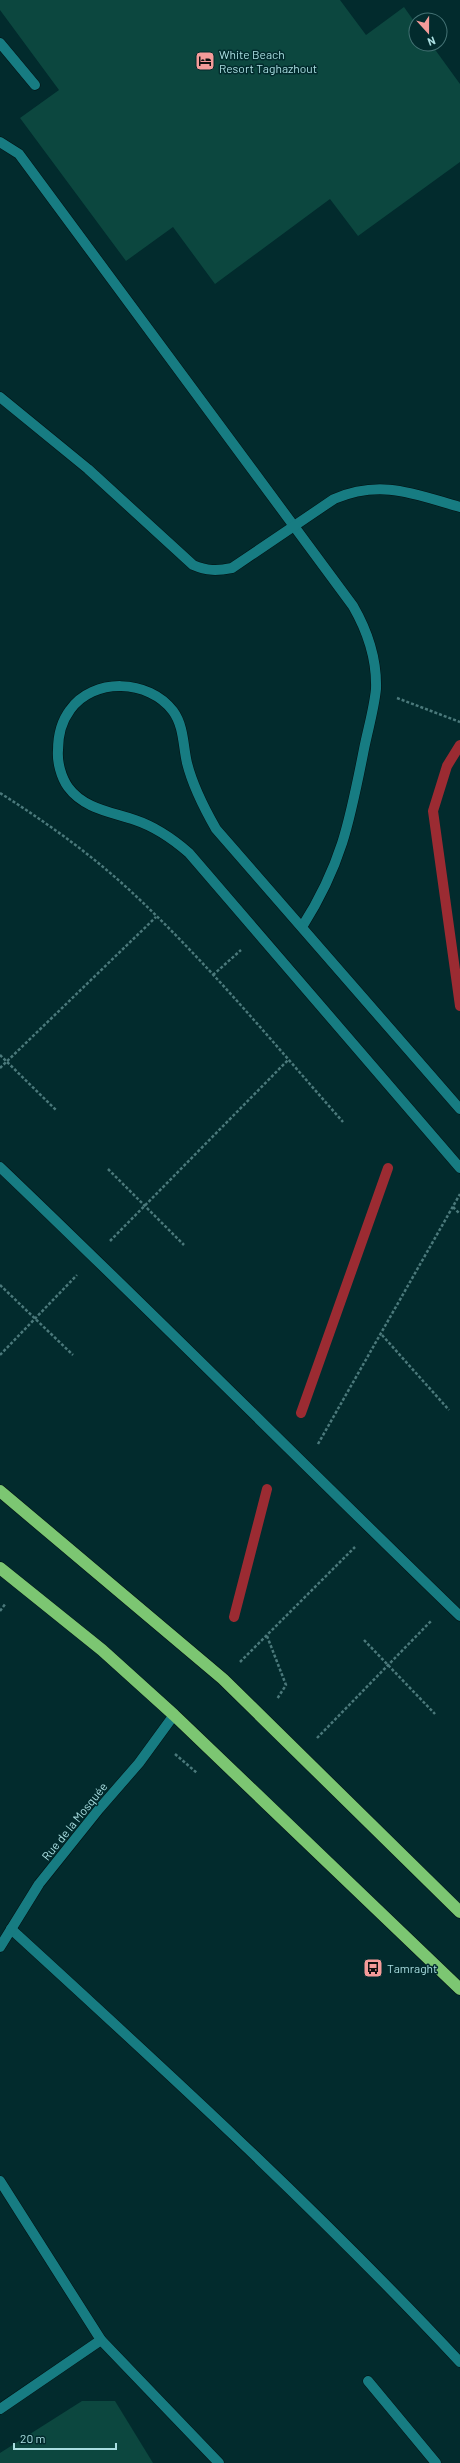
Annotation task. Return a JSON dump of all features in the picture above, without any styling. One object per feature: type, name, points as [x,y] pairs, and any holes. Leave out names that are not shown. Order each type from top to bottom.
[{"type":"highway","points":[[0,1491],[223,1679],[460,1912]]},
{"type":"highway","points":[[0,1568],[102,1650],[174,1715],[460,1989]]},
{"type":"street","points":[[0,43],[35,85]]},
{"type":"street","points":[[0,142],[18,154],[353,606],[368,633],[374,663],[376,689],[351,819],[343,848],[332,876],[302,927]]},
{"type":"street","points":[[0,397],[88,469],[193,565],[206,570],[219,571],[232,568],[334,499],[366,488],[399,489],[460,507]]},
{"type":"street","points":[[460,1109],[216,829],[204,808],[187,762],[184,738],[172,711],[150,691],[122,685],[93,691],[70,710],[58,734],[57,762],[68,787],[89,805],[135,820],[173,839],[189,853],[460,1168]]},
{"type":"street","points":[[0,1167],[95,1257],[460,1616]]},
{"type":"street","name":"Rue de la Mosquée","points":[[0,1947],[39,1884],[99,1809],[140,1763],[174,1715]]},
{"type":"street","points":[[11,1928],[183,2087],[297,2196],[460,2362]]},
{"type":"street","points":[[0,2181],[101,2340],[219,2463]]},
{"type":"street","points":[[0,2409],[101,2340]]},
{"type":"street","points":[[368,2381],[436,2463]]},
{"type":"path","points":[[376,689],[460,722]]},
{"type":"path","points":[[0,793],[88,854],[138,898],[213,975],[343,1122]]},
{"type":"path","points":[[0,1068],[156,917]]},
{"type":"path","points":[[213,975],[258,934]]},
{"type":"path","points":[[0,1055],[56,1110]]},
{"type":"path","points":[[0,1355],[288,1060]]},
{"type":"path","points":[[108,1169],[184,1245]]},
{"type":"path","points":[[306,1466],[382,1335],[460,1194]]},
{"type":"path","points":[[453,1207],[460,1214]]},
{"type":"path","points":[[0,1285],[34,1319],[74,1355]]},
{"type":"path","points":[[382,1335],[449,1410]]},
{"type":"path","points":[[223,1679],[372,1530]]},
{"type":"path","points":[[314,1741],[448,1604]]},
{"type":"path","points":[[267,1636],[286,1685],[276,1701]]},
{"type":"path","points":[[364,1640],[435,1714]]},
{"type":"path","points":[[157,1739],[202,1778]]},
{"type":"building","points":[[0,0],[340,0],[366,35],[404,7],[408,13],[408,52],[437,52],[460,84],[460,162],[358,236],[330,199],[215,284],[173,227],[126,261],[20,118],[59,90],[0,10]]},
{"type":"building","points":[[82,2401],[115,2401],[153,2463],[0,2463],[0,2453]]},
{"type":"waterway","points":[[460,745],[447,766],[433,811],[460,1006]]},
{"type":"waterway","points":[[301,1413],[388,1168]]},
{"type":"waterway","points":[[234,1617],[267,1489]]},
{"type":"place","name":"White Beach Resort Taghazhout","points":[[205,61]]},
{"type":"place","name":"Tamraght","points":[[373,1968]]}]
